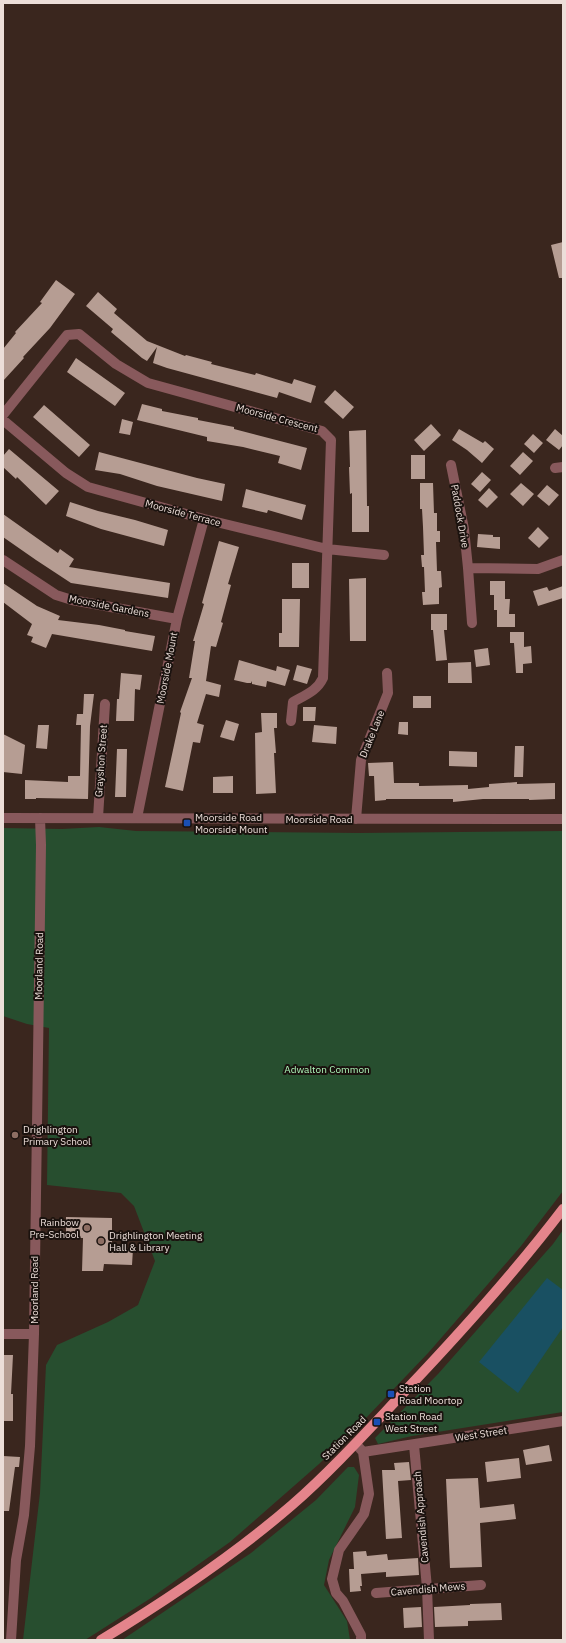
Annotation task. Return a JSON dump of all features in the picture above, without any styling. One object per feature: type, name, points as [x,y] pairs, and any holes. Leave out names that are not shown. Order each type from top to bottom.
[{"type":"main road","name":"Station Road","points":[[101,1640],[153,1608],[237,1549],[292,1505],[356,1444],[450,1343],[542,1236],[563,1208]]},
{"type":"street","name":"Moorside Crescent","points":[[3,415],[67,335],[79,334],[116,364],[148,383],[322,431],[331,440],[323,678],[312,692],[293,702],[291,721]]},
{"type":"street","name":"Moorside Terrace","points":[[3,420],[66,473],[88,487],[204,519],[327,548],[384,555]]},
{"type":"street","name":"Paddock Drive","points":[[450,466],[464,529],[472,623]]},
{"type":"street","name":"Moorside Mount","points":[[137,818],[177,620],[204,519]]},
{"type":"street","name":"Moorside Gardens","points":[[3,560],[56,596],[177,620]]},
{"type":"street","points":[[468,568],[538,569],[563,560]]},
{"type":"street","name":"Drake Lane","points":[[356,819],[361,760],[388,693],[387,673]]},
{"type":"street","name":"Grayshon Street","points":[[98,818],[105,704]]},
{"type":"street","name":"Moorside Road","points":[[3,818],[563,819]]},
{"type":"street","name":"Moorland Road","points":[[11,1640],[16,1560],[24,1515],[30,1446],[34,1334],[40,818]]},
{"type":"street","points":[[3,1334],[34,1334]]},
{"type":"street","name":"West Street","points":[[364,1452],[563,1421]]},
{"type":"street","points":[[356,1444],[364,1452],[369,1494],[364,1514],[339,1550],[332,1579],[336,1593],[343,1601],[361,1635],[361,1640]]},
{"type":"street","name":"Cavendish Approach","points":[[414,1445],[427,1588],[429,1640]]},
{"type":"street","name":"Cavendish Mews","points":[[376,1593],[417,1591],[427,1588],[481,1584]]},
{"type":"green space","name":"Adwalton Common","points":[[99,827],[136,831],[359,833],[563,831],[563,1191],[521,1246],[429,1352],[366,1418],[319,1464],[230,1542],[151,1598],[85,1640],[23,1640],[40,1493],[46,1365],[57,1345],[108,1322],[138,1305],[155,1261],[134,1206],[121,1193],[47,1185],[49,1028],[27,1024],[3,1016],[3,828],[62,829]]},
{"type":"green space","points":[[563,1230],[563,1412],[412,1436],[378,1444],[375,1438],[438,1374],[553,1244]]},
{"type":"green space","points":[[348,1467],[354,1467],[359,1475],[355,1507],[329,1560],[324,1585],[347,1621],[350,1640],[122,1640],[251,1553],[316,1500]]},
{"type":"water","points":[[547,1278],[563,1290],[563,1327],[518,1393],[479,1362]]},
{"type":"building","points":[[563,242],[563,278],[559,278],[551,245]]},
{"type":"building","points":[[56,280],[75,294],[50,328],[3,381],[3,349],[16,333],[15,332],[42,303],[40,302]]},
{"type":"building","points":[[98,292],[117,309],[114,313],[147,341],[185,356],[212,362],[211,364],[255,375],[256,373],[292,384],[294,379],[316,386],[311,403],[279,392],[277,398],[153,363],[157,347],[147,361],[111,332],[113,329],[86,306]]},
{"type":"building","points":[[76,358],[125,393],[115,406],[67,372]]},
{"type":"building","points":[[335,390],[354,407],[343,419],[324,402]]},
{"type":"building","points":[[142,404],[162,409],[162,411],[234,427],[234,429],[307,448],[301,470],[278,463],[280,456],[243,447],[207,441],[207,437],[137,420]]},
{"type":"building","points":[[44,405],[90,445],[79,457],[33,417]]},
{"type":"building","points":[[122,419],[133,422],[130,435],[119,433]]},
{"type":"building","points":[[431,424],[441,435],[424,451],[414,440]]},
{"type":"building","points":[[459,429],[483,443],[485,441],[494,449],[482,463],[452,440]]},
{"type":"building","points":[[555,429],[563,436],[563,445],[559,450],[546,440]]},
{"type":"building","points":[[366,430],[367,506],[369,506],[369,532],[352,532],[349,431]]},
{"type":"building","points":[[533,434],[543,443],[534,453],[524,444]]},
{"type":"building","points":[[9,449],[59,491],[46,505],[17,477],[16,479],[3,467],[3,456]]},
{"type":"building","points":[[99,452],[225,484],[222,501],[157,486],[120,474],[95,470]]},
{"type":"building","points":[[523,452],[533,461],[520,475],[510,466]]},
{"type":"building","points":[[411,455],[425,455],[425,479],[411,479]]},
{"type":"building","points":[[482,472],[491,480],[480,492],[471,484]]},
{"type":"building","points":[[420,483],[433,483],[434,513],[437,513],[437,531],[440,531],[440,542],[436,542],[437,571],[441,571],[442,587],[439,588],[439,604],[423,605],[422,592],[425,592],[424,567],[422,567],[421,555],[424,555],[422,509],[420,509]]},
{"type":"building","points":[[521,483],[534,494],[523,506],[510,494]]},
{"type":"building","points":[[547,485],[559,495],[549,506],[537,496]]},
{"type":"building","points":[[489,488],[498,497],[487,508],[478,500]]},
{"type":"building","points":[[246,489],[306,505],[302,520],[268,510],[267,513],[242,507]]},
{"type":"building","points":[[70,502],[168,530],[164,546],[101,529],[66,516]]},
{"type":"building","points":[[3,514],[58,553],[60,549],[74,559],[69,567],[170,583],[168,598],[71,583],[3,537]]},
{"type":"building","points":[[538,527],[549,538],[539,548],[528,538]]},
{"type":"building","points":[[478,534],[500,537],[500,549],[477,547]]},
{"type":"building","points":[[219,541],[239,547],[228,584],[231,585],[221,622],[223,623],[216,647],[211,646],[206,681],[221,685],[219,697],[206,694],[197,723],[204,725],[200,743],[193,742],[183,791],[165,787],[180,712],[192,678],[189,678],[195,641],[193,641],[204,604],[202,603]]},
{"type":"building","points":[[292,563],[309,563],[309,588],[292,588]]},
{"type":"building","points":[[366,578],[366,641],[350,641],[349,579]]},
{"type":"building","points":[[490,581],[505,581],[505,599],[510,599],[509,614],[515,614],[515,627],[497,627],[497,610],[494,610],[494,595],[490,595]]},
{"type":"building","points":[[3,583],[37,606],[60,616],[58,620],[99,625],[155,636],[152,651],[52,634],[46,648],[31,642],[33,637],[27,635],[32,624],[3,602]]},
{"type":"building","points":[[563,586],[563,598],[538,606],[533,591],[547,587],[549,591]]},
{"type":"building","points":[[282,599],[300,599],[299,647],[279,647],[279,633],[282,633]]},
{"type":"building","points":[[431,614],[447,614],[447,630],[444,630],[447,660],[436,661],[433,630],[431,630]]},
{"type":"building","points":[[510,632],[524,632],[524,647],[531,646],[532,663],[523,664],[523,673],[516,673],[514,643],[510,643]]},
{"type":"building","points":[[488,648],[490,665],[476,667],[474,650]]},
{"type":"building","points":[[239,660],[276,671],[277,666],[290,670],[285,686],[267,681],[266,687],[252,684],[252,681],[251,683],[247,683],[234,680]]},
{"type":"building","points":[[471,662],[472,683],[448,683],[448,663]]},
{"type":"building","points":[[297,665],[312,669],[307,684],[293,680]]},
{"type":"building","points":[[121,673],[142,675],[140,690],[135,689],[134,721],[116,721],[117,699],[119,699]]},
{"type":"building","points":[[84,694],[94,694],[90,726],[88,799],[25,799],[25,780],[68,782],[68,776],[80,776],[81,725],[76,725],[77,714],[83,714]]},
{"type":"building","points":[[413,696],[431,696],[431,708],[413,708]]},
{"type":"building","points":[[303,707],[316,707],[315,721],[303,721]]},
{"type":"building","points":[[261,713],[277,713],[277,728],[274,728],[276,753],[274,753],[276,793],[256,794],[255,733],[262,732]]},
{"type":"building","points":[[226,720],[239,724],[234,741],[220,737]]},
{"type":"building","points":[[399,722],[408,722],[408,735],[398,734]]},
{"type":"building","points":[[38,725],[49,725],[47,749],[36,748]]},
{"type":"building","points":[[314,725],[337,727],[336,744],[312,742]]},
{"type":"building","points":[[3,734],[25,745],[22,774],[3,772]]},
{"type":"building","points":[[515,746],[524,746],[523,777],[514,777]]},
{"type":"building","points":[[117,749],[127,749],[126,797],[115,797]]},
{"type":"building","points":[[449,751],[477,752],[477,767],[449,766]]},
{"type":"building","points":[[393,762],[394,783],[419,783],[419,786],[468,785],[468,789],[489,787],[489,784],[517,782],[517,784],[555,783],[555,799],[483,799],[453,802],[453,799],[386,799],[375,801],[374,776],[369,776],[368,763]]},
{"type":"building","points":[[233,776],[233,793],[213,793],[213,777]]},
{"type":"building","name":"Drighlington Meeting Hall & Library","points":[[66,1217],[112,1218],[112,1248],[133,1249],[132,1265],[104,1264],[103,1271],[82,1271],[83,1238],[66,1238]]},
{"type":"building","points":[[3,1355],[13,1355],[11,1394],[13,1394],[13,1421],[3,1421]]},
{"type":"building","points":[[549,1445],[552,1461],[526,1465],[523,1450]]},
{"type":"building","points":[[3,1456],[20,1457],[19,1467],[15,1467],[9,1511],[3,1511]]},
{"type":"building","points":[[519,1458],[521,1478],[487,1482],[485,1462]]},
{"type":"building","points":[[409,1462],[411,1480],[398,1481],[402,1538],[386,1539],[382,1470],[395,1470],[394,1463]]},
{"type":"building","points":[[478,1478],[480,1508],[514,1504],[516,1519],[480,1523],[482,1567],[450,1568],[446,1479]]},
{"type":"building","points":[[366,1551],[367,1556],[387,1554],[388,1560],[418,1558],[419,1575],[386,1577],[386,1572],[361,1574],[361,1591],[350,1592],[349,1569],[354,1569],[353,1552]]},
{"type":"building","points":[[501,1603],[502,1620],[468,1621],[468,1626],[435,1627],[434,1607]]},
{"type":"building","points":[[421,1607],[422,1627],[404,1628],[403,1608]]},
{"type":"place","name":"Moorside Road Moorside Mount","points":[[187,823]]},
{"type":"place","name":"Drighlington Primary School","points":[[15,1135]]},
{"type":"place","name":"Rainbow Pre-School","points":[[87,1228]]},
{"type":"place","name":"Drighlington Meeting Hall & Library","points":[[101,1241]]},
{"type":"place","name":"Station Road Moortop","points":[[391,1394]]},
{"type":"place","name":"Station Road West Street","points":[[377,1422]]}]
